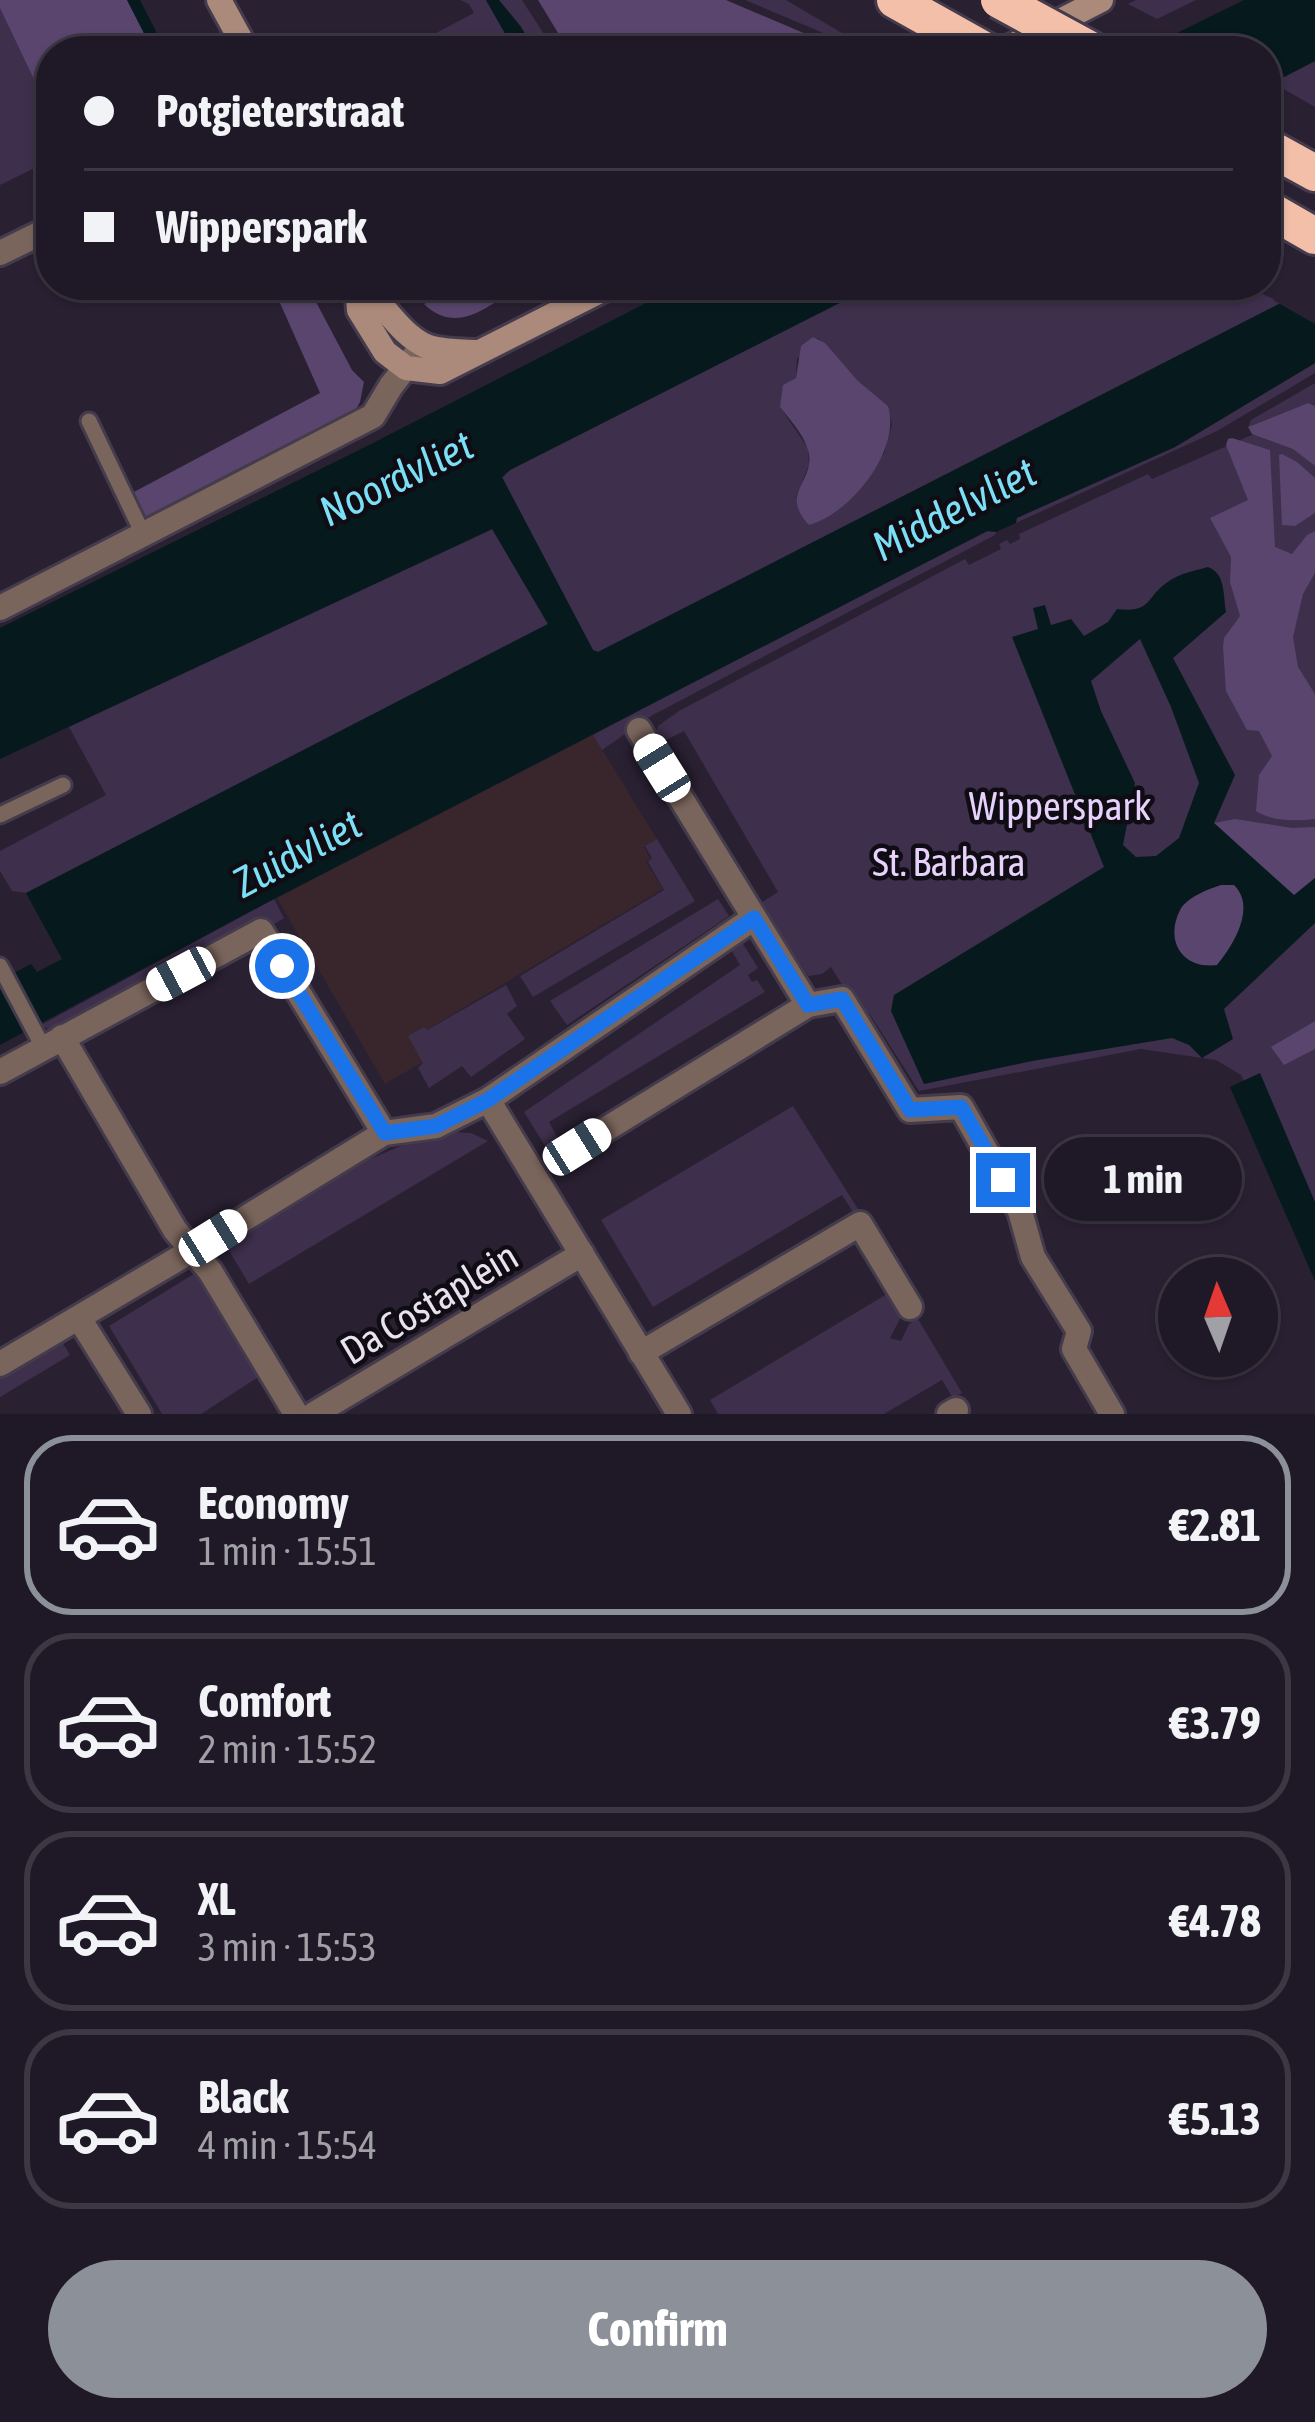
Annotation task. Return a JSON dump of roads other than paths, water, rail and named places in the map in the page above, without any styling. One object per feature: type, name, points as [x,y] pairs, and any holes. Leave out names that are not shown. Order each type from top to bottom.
[{"type":"highway","points":[[1000,0],[1066,36]]},
{"type":"highway","points":[[909,8],[959,36]]},
{"type":"highway","points":[[1281,154],[1315,173]]},
{"type":"highway","points":[[1281,217],[1315,236]]},
{"type":"street","points":[[219,0],[239,36]]},
{"type":"street","points":[[1031,36],[1101,0]]},
{"type":"street","points":[[0,253],[36,235]]},
{"type":"street","points":[[359,300],[359,310],[385,352],[406,368],[440,371],[583,300]]},
{"type":"street","points":[[380,300],[403,330],[423,345],[477,352]]},
{"type":"street","points":[[0,608],[373,416],[423,345]]},
{"type":"street","points":[[639,730],[808,1005]]},
{"type":"street","points":[[0,1364],[385,1133],[436,1126],[488,1100],[754,918]]},
{"type":"street","points":[[0,1072],[261,931],[385,1133]]},
{"type":"street","points":[[577,1147],[808,1005],[842,999],[910,1110],[961,1107],[1020,1211],[1034,1257],[1079,1331],[1074,1349],[1112,1414]]},
{"type":"street","points":[[52,1042],[175,1230],[210,1271],[296,1414]]},
{"type":"street","points":[[488,1100],[679,1414]]},
{"type":"street","points":[[641,1353],[860,1224],[910,1307]]},
{"type":"street","name":"Da Costaplein","points":[[314,1414],[582,1254]]},
{"type":"street","points":[[79,1318],[139,1414]]},
{"type":"lane","points":[[89,421],[143,534]]},
{"type":"lane","points":[[0,815],[63,785]]},
{"type":"lane","points":[[0,966],[52,1042]]},
{"type":"water","points":[[127,0],[140,0],[158,36],[145,36]]},
{"type":"water","points":[[486,0],[499,0],[526,36],[506,36]]},
{"type":"water","points":[[1244,0],[1315,0],[1315,61],[1281,78],[1281,36],[1171,36]]},
{"type":"water","points":[[1315,295],[1315,363],[1175,447],[1017,518],[1016,523],[996,532],[987,531],[0,1045],[0,980],[31,964],[37,972],[62,959],[26,893],[548,624],[492,529],[0,759],[0,628],[652,300],[845,300],[502,477],[598,652],[1281,303],[1290,308]]},
{"type":"water","points":[[1208,567],[1221,580],[1226,612],[1173,658],[1235,775],[1214,823],[1294,895],[1315,878],[1315,923],[1224,1009],[1233,1039],[1202,1058],[1189,1045],[1172,1038],[924,1084],[891,1011],[894,995],[1104,867],[1012,637],[1038,629],[1033,608],[1045,605],[1051,625],[1071,619],[1084,636],[1108,622],[1117,609],[1137,609],[1169,581]],"holes":[[[1140,639],[1199,783],[1179,838],[1156,856],[1136,857],[1123,845],[1135,783],[1091,681]],[[1221,885],[1234,885],[1241,894],[1240,926],[1217,965],[1195,963],[1180,951],[1176,921],[1188,901]]]},
{"type":"water","points":[[1260,1073],[1315,1202],[1315,1281],[1230,1087]]},
{"type":"water label","name":"Noordvliet","points":[[396,478]]},
{"type":"water label","name":"Middelvliet","points":[[954,509]]},
{"type":"water label","name":"Zuidvliet","points":[[297,853]]},
{"type":"park label","name":"Wipperspark","points":[[1060,806]]},
{"type":"park label","name":"St. Barbara","points":[[949,862]]}]
